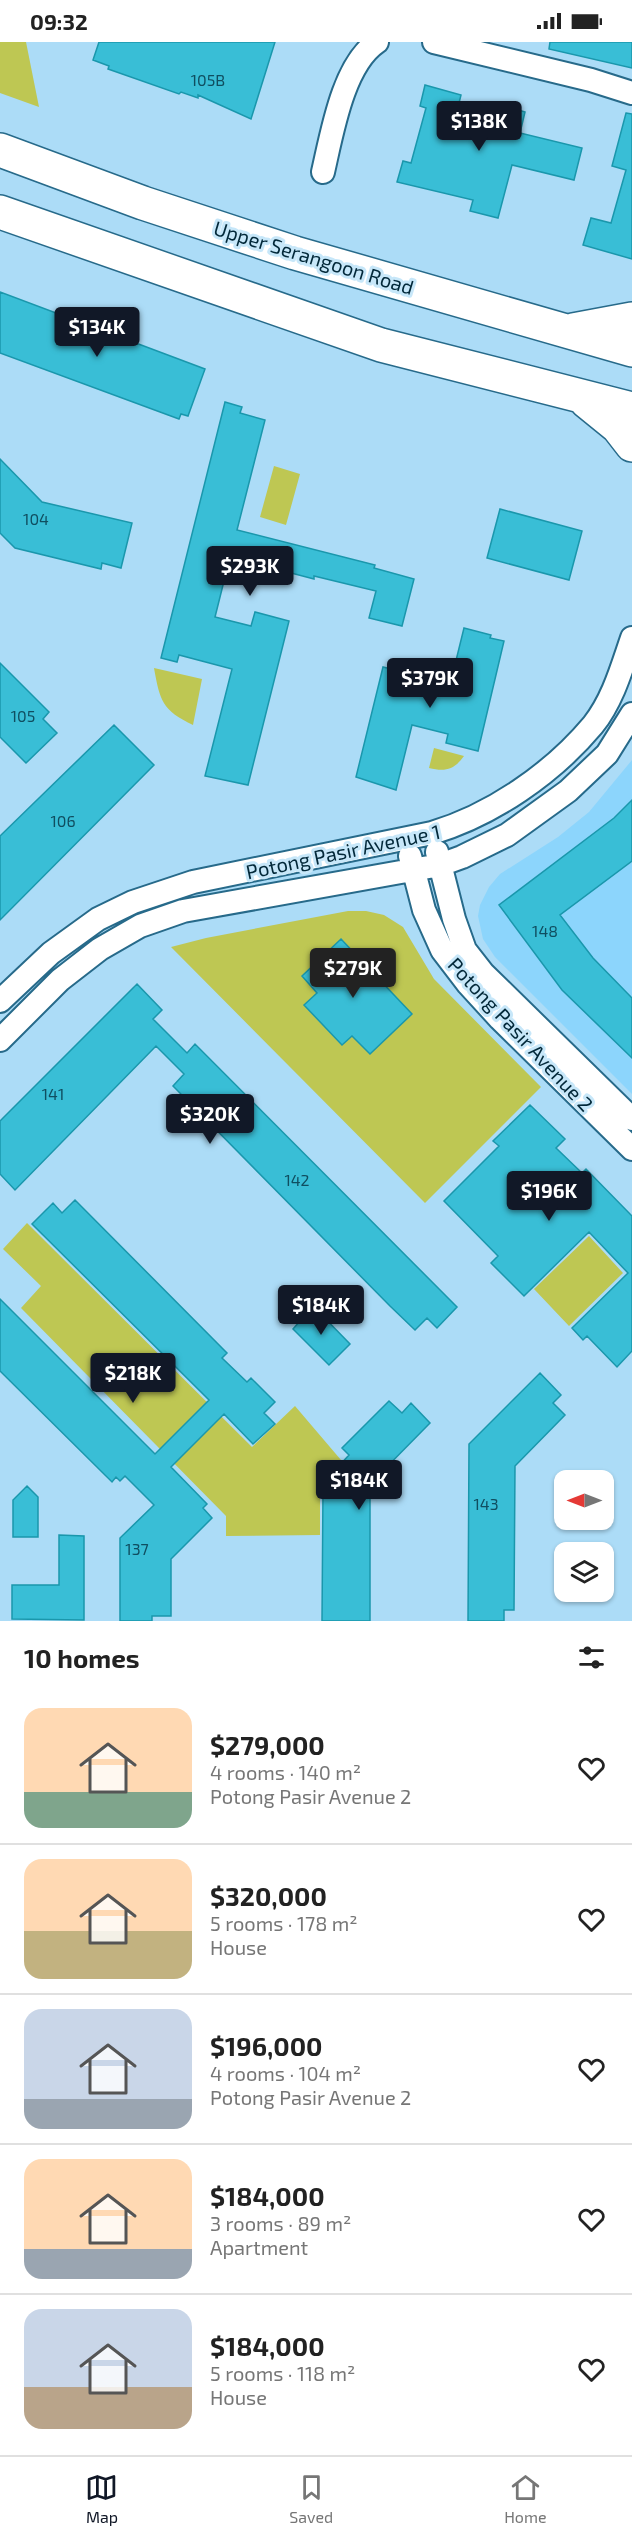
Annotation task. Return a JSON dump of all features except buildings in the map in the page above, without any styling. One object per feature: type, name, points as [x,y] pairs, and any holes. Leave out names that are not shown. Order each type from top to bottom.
[{"type":"main road","name":"Upper Serangoon Road","points":[[0,150],[143,203],[295,253],[632,350]]},
{"type":"main road","points":[[0,212],[381,345],[632,409]]},
{"type":"main road","points":[[569,331],[632,319]]},
{"type":"main road","points":[[579,396],[618,427],[632,446]]},
{"type":"street","points":[[323,171],[333,127],[353,70],[367,49],[377,42]]},
{"type":"street","points":[[434,42],[591,80],[632,93]]},
{"type":"street","name":"Potong Pasir Avenue 1","points":[[0,1001],[51,953],[98,919],[133,902],[193,882],[432,833],[490,810],[519,792],[568,750],[593,724],[611,696],[632,638]]},
{"type":"street","name":"Potong Pasir Avenue 1","points":[[0,1040],[60,980],[100,949],[140,926],[183,911],[440,865],[507,835],[568,791],[608,754],[632,714]]},
{"type":"street","name":"Potong Pasir Avenue 2","points":[[432,833],[454,919],[465,950],[483,973],[632,1119]]},
{"type":"street","name":"Potong Pasir Avenue 2","points":[[407,839],[413,870],[431,928],[442,950],[468,984],[542,1062],[632,1149]]},
{"type":"shaded area","points":[[632,760],[632,1094],[495,957],[483,939],[478,916],[480,905],[489,887],[500,874],[558,837],[589,812]]},
{"type":"green space","points":[[0,42],[26,42],[39,107],[0,93]]},
{"type":"green space","points":[[274,466],[300,474],[286,525],[260,517]]},
{"type":"green space","points":[[154,668],[202,679],[193,725],[175,714],[164,703],[158,689]]},
{"type":"green space","points":[[434,748],[464,756],[449,769],[429,768]]},
{"type":"green space","points":[[348,911],[366,911],[384,915],[403,927],[434,979],[541,1087],[425,1203],[171,947],[206,938]]},
{"type":"green space","points":[[27,1223],[252,1447],[295,1406],[341,1460],[333,1468],[332,1486],[320,1486],[320,1535],[226,1536],[226,1516],[21,1308],[41,1286],[3,1249]]},
{"type":"green space","points":[[589,1236],[623,1273],[569,1326],[534,1289]]}]
